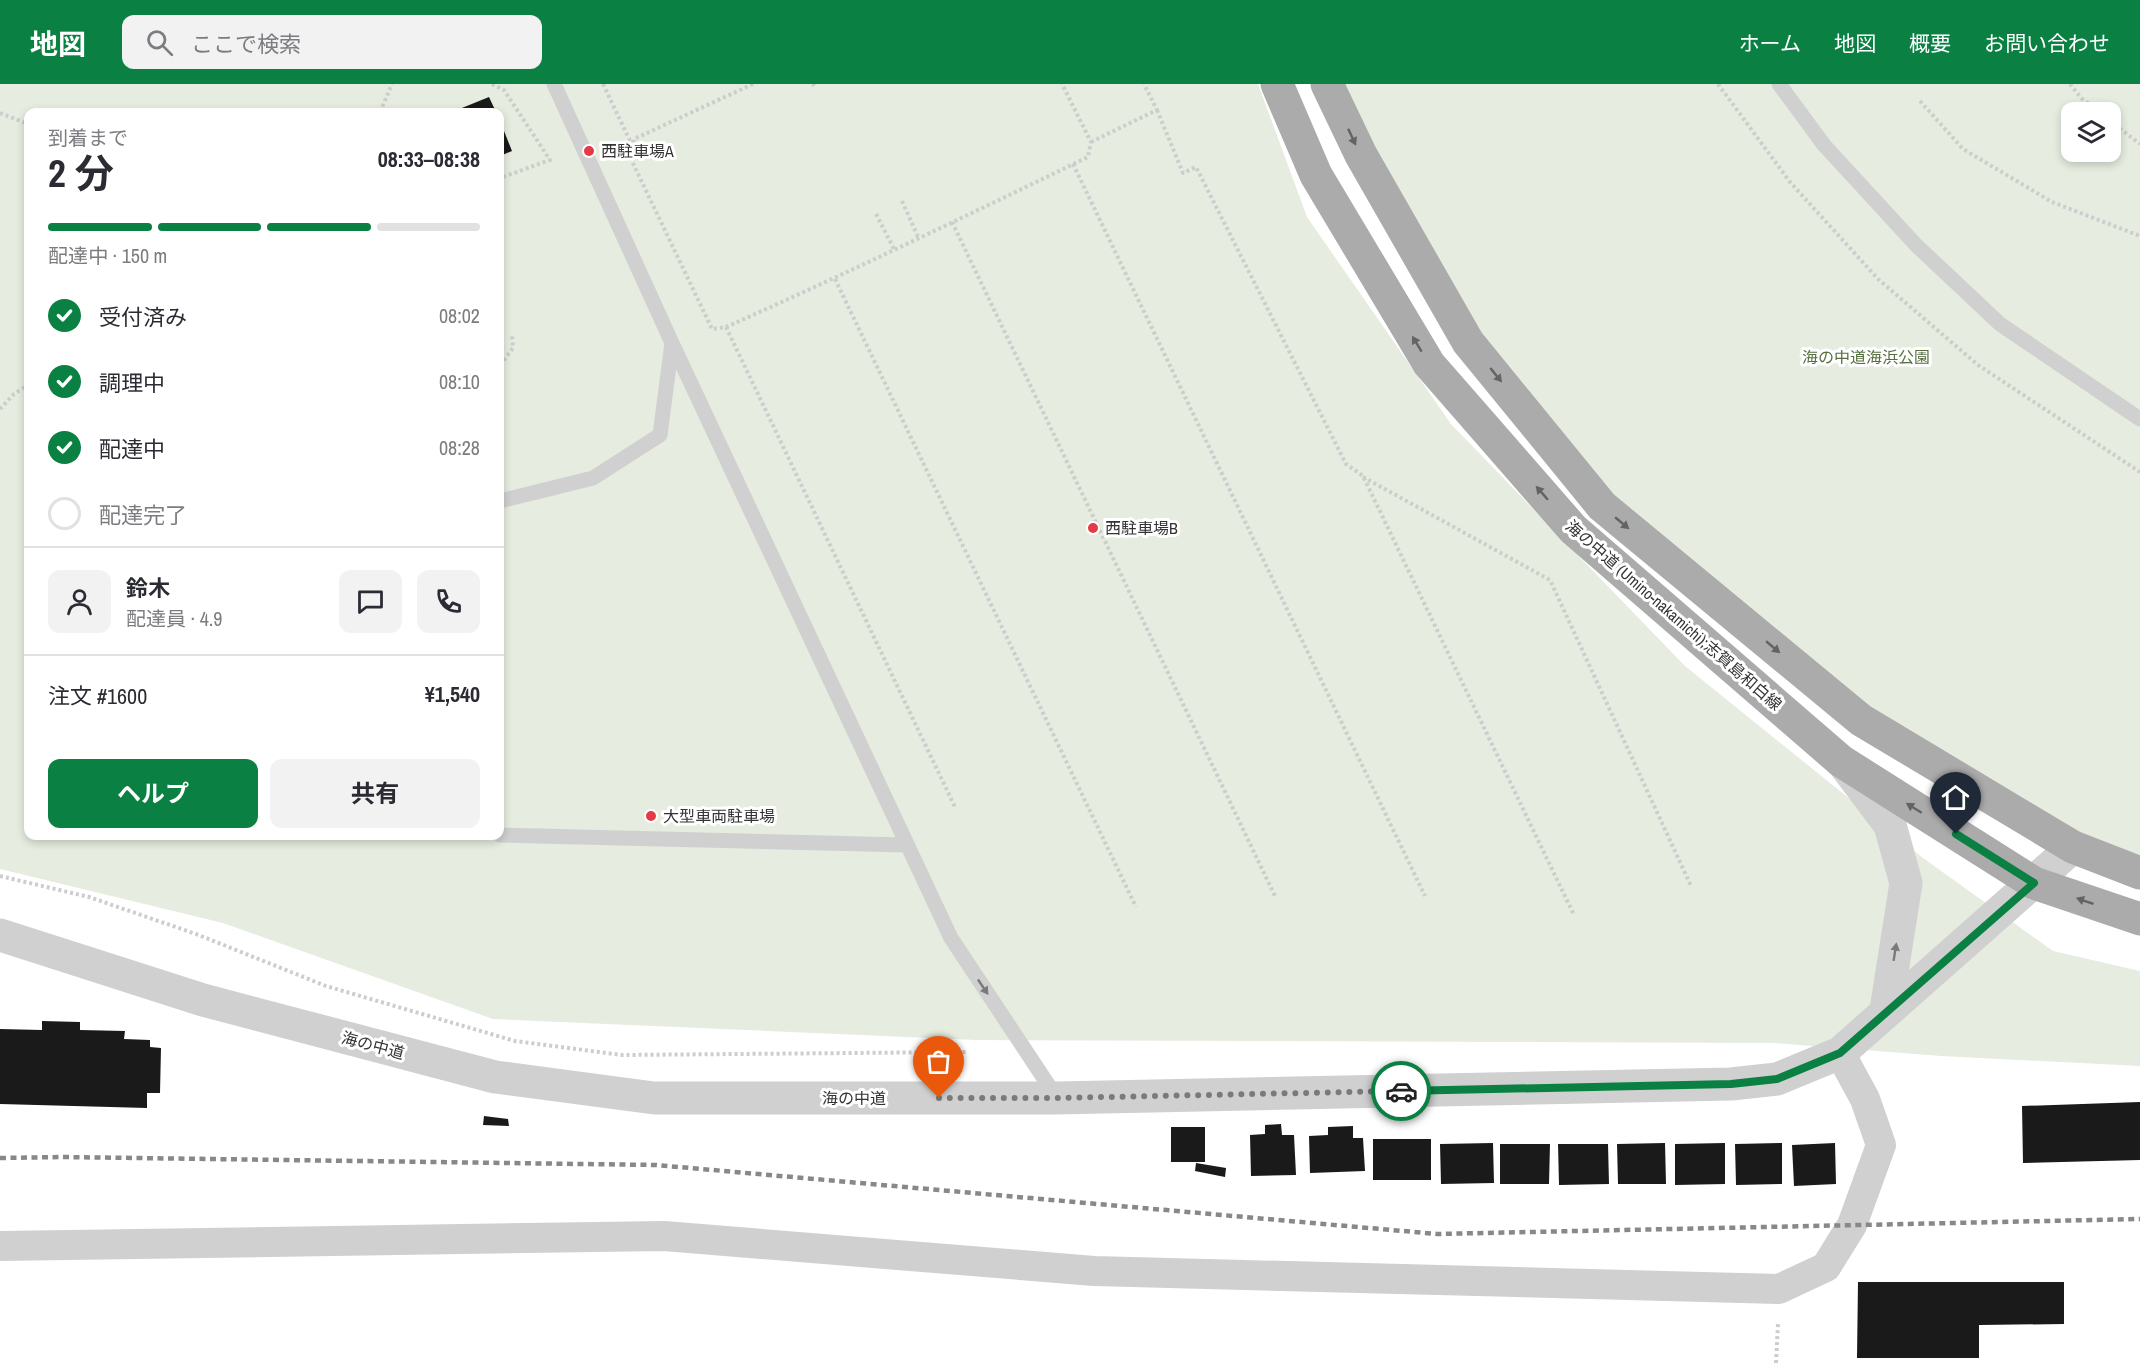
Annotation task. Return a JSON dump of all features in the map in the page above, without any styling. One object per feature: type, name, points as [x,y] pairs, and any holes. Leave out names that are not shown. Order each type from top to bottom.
[{"type":"main road","name":"海の中道 (Umino-nakamichi);志賀島和白線","points":[[1277,84],[1316,175],[1429,364],[1573,529],[1841,761],[2034,883],[2140,919]]},
{"type":"main road","points":[[1327,84],[1361,155],[1468,342],[1602,506],[1861,720],[2073,847],[2140,873]]},
{"type":"street","points":[[1841,761],[1890,825],[1906,883],[1886,1010]]},
{"type":"street","name":"海の中道","points":[[0,935],[203,1000],[495,1077],[654,1098],[1057,1098],[1731,1084],[1777,1079],[1840,1053],[2073,847]]},
{"type":"street","points":[[0,1246],[664,1236],[1094,1272],[1779,1289],[1826,1267],[1852,1225],[1881,1145],[1865,1099],[1840,1053]]},
{"type":"lane","points":[[554,84],[672,343],[951,938],[1057,1098]]},
{"type":"lane","points":[[1779,84],[1824,145],[1916,245],[2000,324],[2140,419]]},
{"type":"lane","points":[[504,500],[593,478],[660,435],[672,343]]},
{"type":"lane","points":[[504,835],[906,845]]},
{"type":"path","points":[[382,108],[392,84]]},
{"type":"path","points":[[492,84],[504,90],[550,160],[504,177]]},
{"type":"path","points":[[603,84],[632,145]]},
{"type":"path","points":[[753,84],[741,86],[634,139],[632,145],[630,157],[712,329],[726,327],[835,279],[1088,157],[1091,142],[1062,84]]},
{"type":"path","points":[[1144,84],[1183,173],[1196,167],[1346,464],[1362,476],[1550,580],[1691,886]]},
{"type":"path","points":[[1718,84],[1790,182],[1878,279],[1978,365],[2140,472]]},
{"type":"path","points":[[2070,84],[2086,102]]},
{"type":"path","points":[[1920,101],[1963,149],[2052,202],[2140,236]]},
{"type":"path","points":[[1091,142],[1157,110]]},
{"type":"path","points":[[0,114],[24,123]]},
{"type":"path","points":[[2121,129],[2140,144]]},
{"type":"path","points":[[1073,164],[1425,896]]},
{"type":"path","points":[[902,201],[918,237]]},
{"type":"path","points":[[876,214],[894,249]]},
{"type":"path","points":[[952,222],[1275,896]]},
{"type":"path","points":[[835,279],[1136,907]]},
{"type":"path","points":[[726,327],[955,807]]},
{"type":"path","points":[[504,360],[513,348],[512,336]]},
{"type":"path","points":[[0,409],[14,394],[24,388]]},
{"type":"path","points":[[1362,476],[1574,915]]},
{"type":"path","points":[[0,876],[88,897],[196,934],[326,986],[515,1041],[622,1055],[967,1052]]},
{"type":"path","points":[[1776,1363],[1779,1289]]},
{"type":"green space","points":[[0,84],[1258,84],[1307,217],[1451,424],[1685,666],[1923,858],[2053,951],[2140,971],[2140,1066],[1941,1056],[1775,1043],[976,1040],[493,1019],[223,923],[0,869]]},
{"type":"green space","name":"海の中道海浜公園","points":[[1339,84],[2140,84],[2140,859],[2088,841],[1867,712],[1612,501],[1478,330]]},
{"type":"building","points":[[489,97],[494,108],[462,108]]},
{"type":"building","points":[[504,131],[512,151],[504,154]]},
{"type":"building","points":[[42,1021],[80,1022],[80,1030],[125,1031],[124,1039],[150,1040],[150,1047],[161,1048],[160,1093],[147,1093],[147,1108],[0,1104],[0,1029],[42,1030]]},
{"type":"building","points":[[2140,1102],[2140,1160],[2023,1163],[2022,1106]]},
{"type":"building","points":[[484,1116],[508,1119],[509,1126],[483,1125]]},
{"type":"building","points":[[1281,1124],[1282,1135],[1294,1135],[1296,1175],[1251,1176],[1250,1135],[1265,1134],[1265,1125]]},
{"type":"building","points":[[1353,1126],[1353,1138],[1363,1138],[1365,1171],[1310,1173],[1309,1136],[1328,1135],[1328,1127]]},
{"type":"building","points":[[1171,1127],[1205,1127],[1205,1162],[1171,1162]]},
{"type":"building","points":[[1373,1139],[1431,1139],[1431,1180],[1373,1180]]},
{"type":"building","points":[[1493,1143],[1494,1183],[1441,1184],[1440,1144]]},
{"type":"building","points":[[1665,1143],[1666,1184],[1618,1184],[1617,1144]]},
{"type":"building","points":[[1725,1143],[1725,1184],[1675,1185],[1675,1144]]},
{"type":"building","points":[[1782,1143],[1782,1184],[1736,1185],[1735,1144]]},
{"type":"building","points":[[1835,1143],[1836,1184],[1794,1186],[1792,1145]]},
{"type":"building","points":[[1500,1144],[1550,1144],[1549,1184],[1500,1184]]},
{"type":"building","points":[[1558,1144],[1608,1144],[1609,1184],[1559,1185]]},
{"type":"building","points":[[1196,1163],[1226,1168],[1225,1177],[1195,1171]]},
{"type":"building","points":[[1858,1282],[2064,1282],[2064,1324],[1979,1325],[1979,1358],[1857,1358]]},
{"type":"railway","points":[[0,1158],[656,1165],[1437,1234],[2140,1219]]},
{"type":"way so far","points":[[939,1098],[1401,1091]]},
{"type":"place","name":"西駐車場A","points":[[589,151]]},
{"type":"place","name":"西駐車場B","points":[[1093,528]]},
{"type":"place","name":"大型車両駐車場","points":[[651,816]]},
{"type":"route","points":[[1401,1091],[1731,1084],[1777,1079],[1840,1053],[1886,1010],[2034,883],[1956,834]]}]
